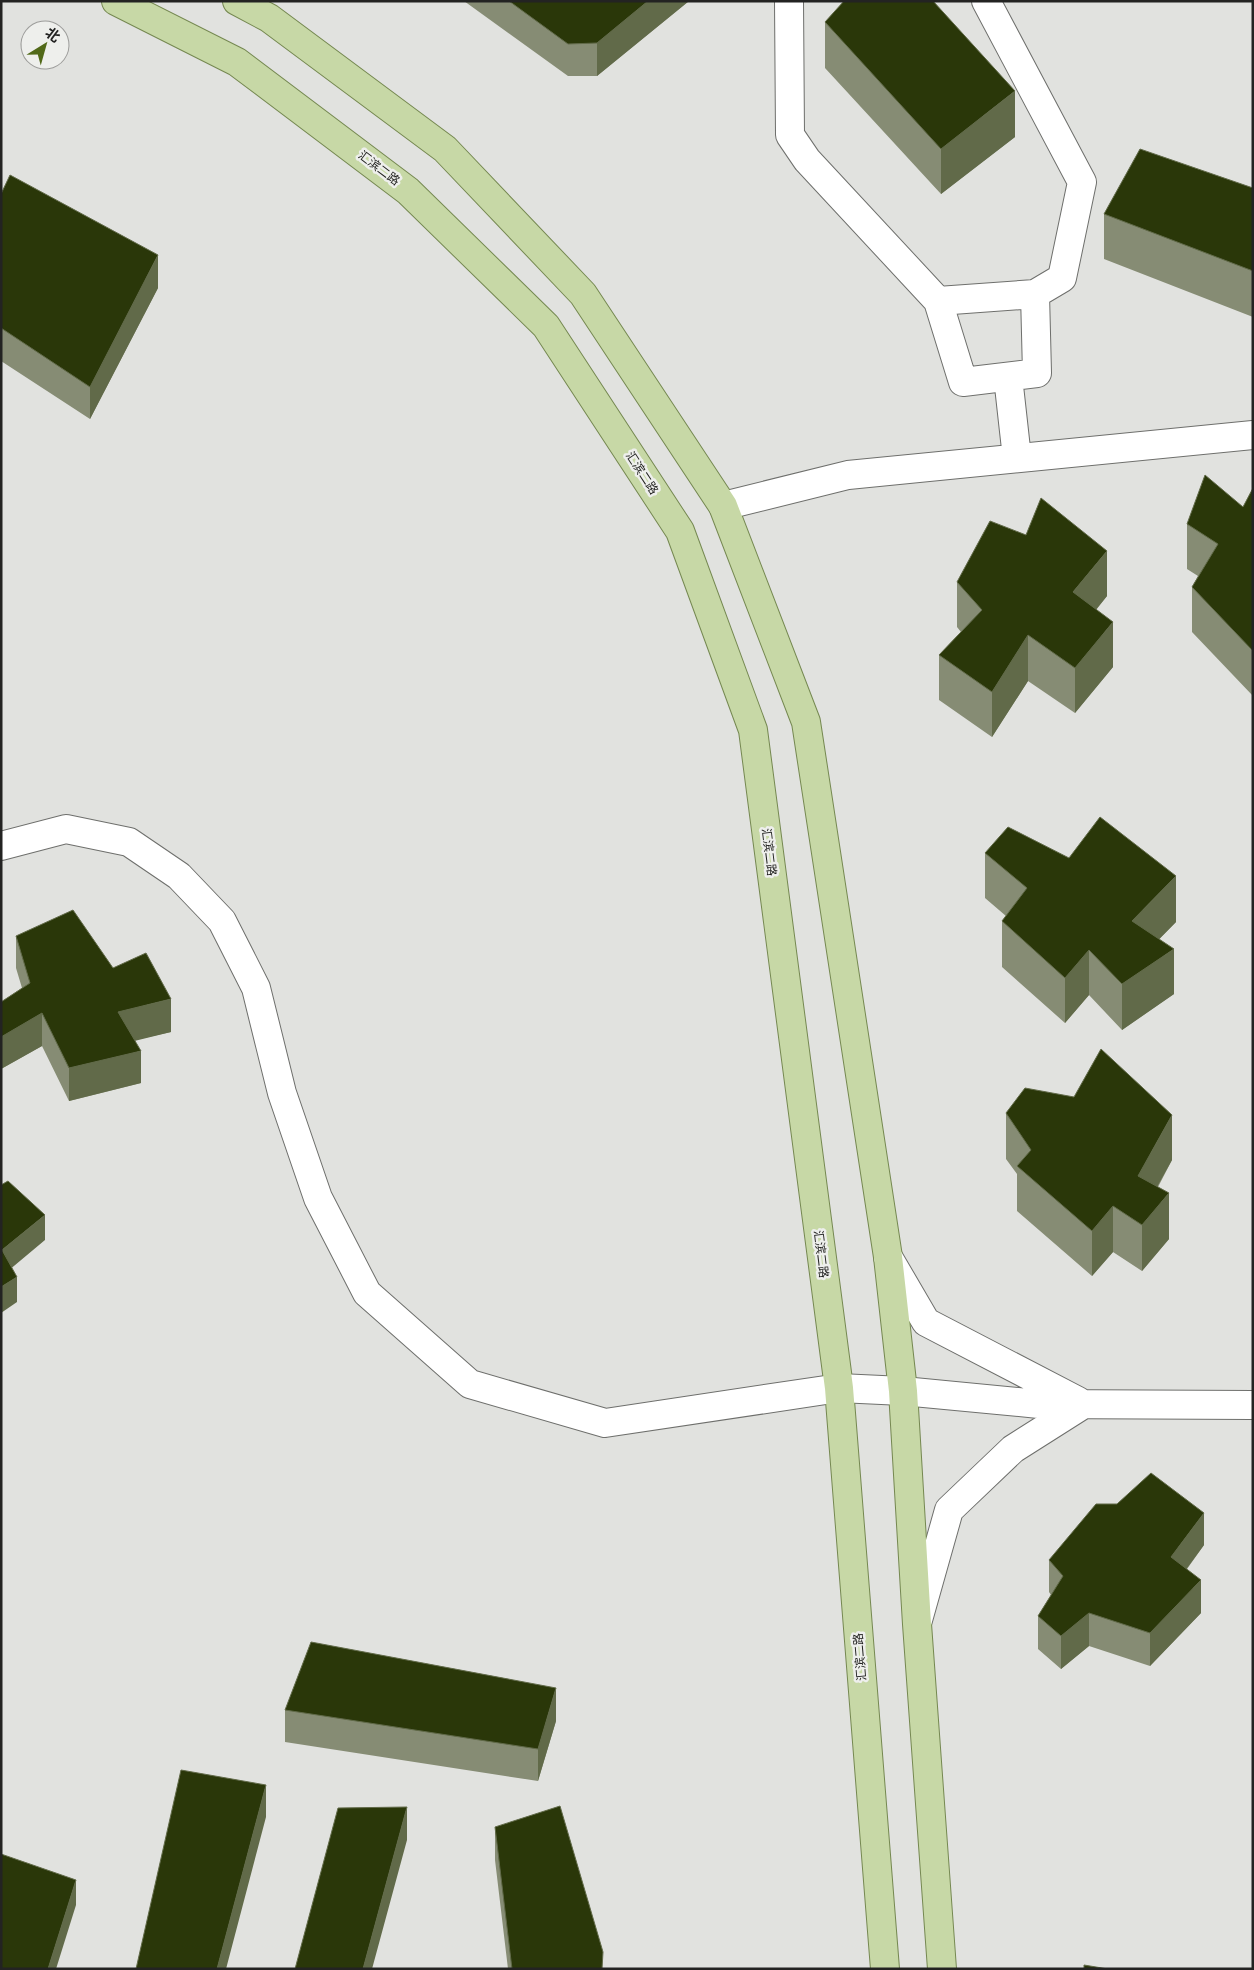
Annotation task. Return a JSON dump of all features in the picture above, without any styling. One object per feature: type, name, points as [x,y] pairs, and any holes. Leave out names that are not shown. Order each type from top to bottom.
[{"type":"main road","name":"汇滨二路","points":[[116,1],[237,62],[408,191],[546,326],[680,531],[753,730],[839,1388],[885,1969]]},
{"type":"main road","points":[[237,1],[269,18],[445,149],[583,294],[723,506],[806,722],[888,1257],[903,1391],[917,1624],[942,1969]]},
{"type":"street","points":[[789,1],[790,135],[807,160],[938,301],[963,382],[1037,373],[1035,294]]},
{"type":"street","points":[[938,301],[1035,294],[1062,278],[1082,182],[986,1]]},
{"type":"street","points":[[1008,376],[1017,458]]},
{"type":"street","points":[[723,506],[848,475],[1253,435]]},
{"type":"street","points":[[1,846],[66,829],[129,842],[178,876],[222,922],[256,988],[282,1094],[318,1198],[367,1293],[470,1384],[605,1423],[839,1388],[903,1391],[1038,1404],[1253,1405]]},
{"type":"street","points":[[888,1257],[926,1322],[1084,1404]]},
{"type":"street","points":[[917,1624],[949,1510],[1013,1449],[1084,1404]]},
{"type":"building","points":[[509,1],[648,1],[597,43],[568,44]]},
{"type":"building","points":[[844,1],[933,1],[1015,91],[941,149],[825,22]]},
{"type":"building","points":[[1140,149],[1253,188],[1253,271],[1104,214]]},
{"type":"building","points":[[10,175],[158,255],[90,387],[1,328],[1,194]]},
{"type":"building","points":[[1205,475],[1243,507],[1253,488],[1253,651],[1192,587],[1218,544],[1187,524]]},
{"type":"building","points":[[1041,498],[1107,551],[1073,592],[1113,622],[1075,668],[1028,635],[992,692],[939,655],[982,610],[957,582],[990,521],[1026,535]]},
{"type":"building","points":[[1100,817],[1176,876],[1132,921],[1174,949],[1122,984],[1089,950],[1065,978],[1002,921],[1027,888],[985,853],[1008,827],[1069,858]]},
{"type":"building","points":[[73,910],[113,968],[146,953],[171,999],[118,1012],[141,1051],[69,1068],[42,1013],[1,1037],[1,1002],[30,983],[16,936]]},
{"type":"building","points":[[1101,1049],[1172,1115],[1138,1176],[1169,1193],[1142,1225],[1113,1206],[1092,1231],[1017,1166],[1031,1150],[1006,1113],[1025,1088],[1074,1097]]},
{"type":"building","points":[[8,1181],[45,1215],[2,1250],[17,1277],[1,1287],[1,1185]]},
{"type":"building","points":[[1151,1473],[1204,1513],[1171,1557],[1201,1580],[1150,1633],[1089,1613],[1061,1636],[1038,1616],[1063,1576],[1049,1560],[1096,1504],[1117,1504]]},
{"type":"building","points":[[311,1642],[556,1688],[538,1749],[285,1710]]},
{"type":"building","points":[[181,1770],[266,1785],[217,1969],[136,1969]]},
{"type":"building","points":[[560,1806],[603,1952],[602,1969],[512,1969],[495,1827]]},
{"type":"building","points":[[407,1807],[363,1969],[295,1969],[338,1808]]},
{"type":"building","points":[[1,1854],[76,1880],[48,1969],[1,1969]]},
{"type":"building","points":[[1084,1965],[1108,1969],[1084,1969]]}]
